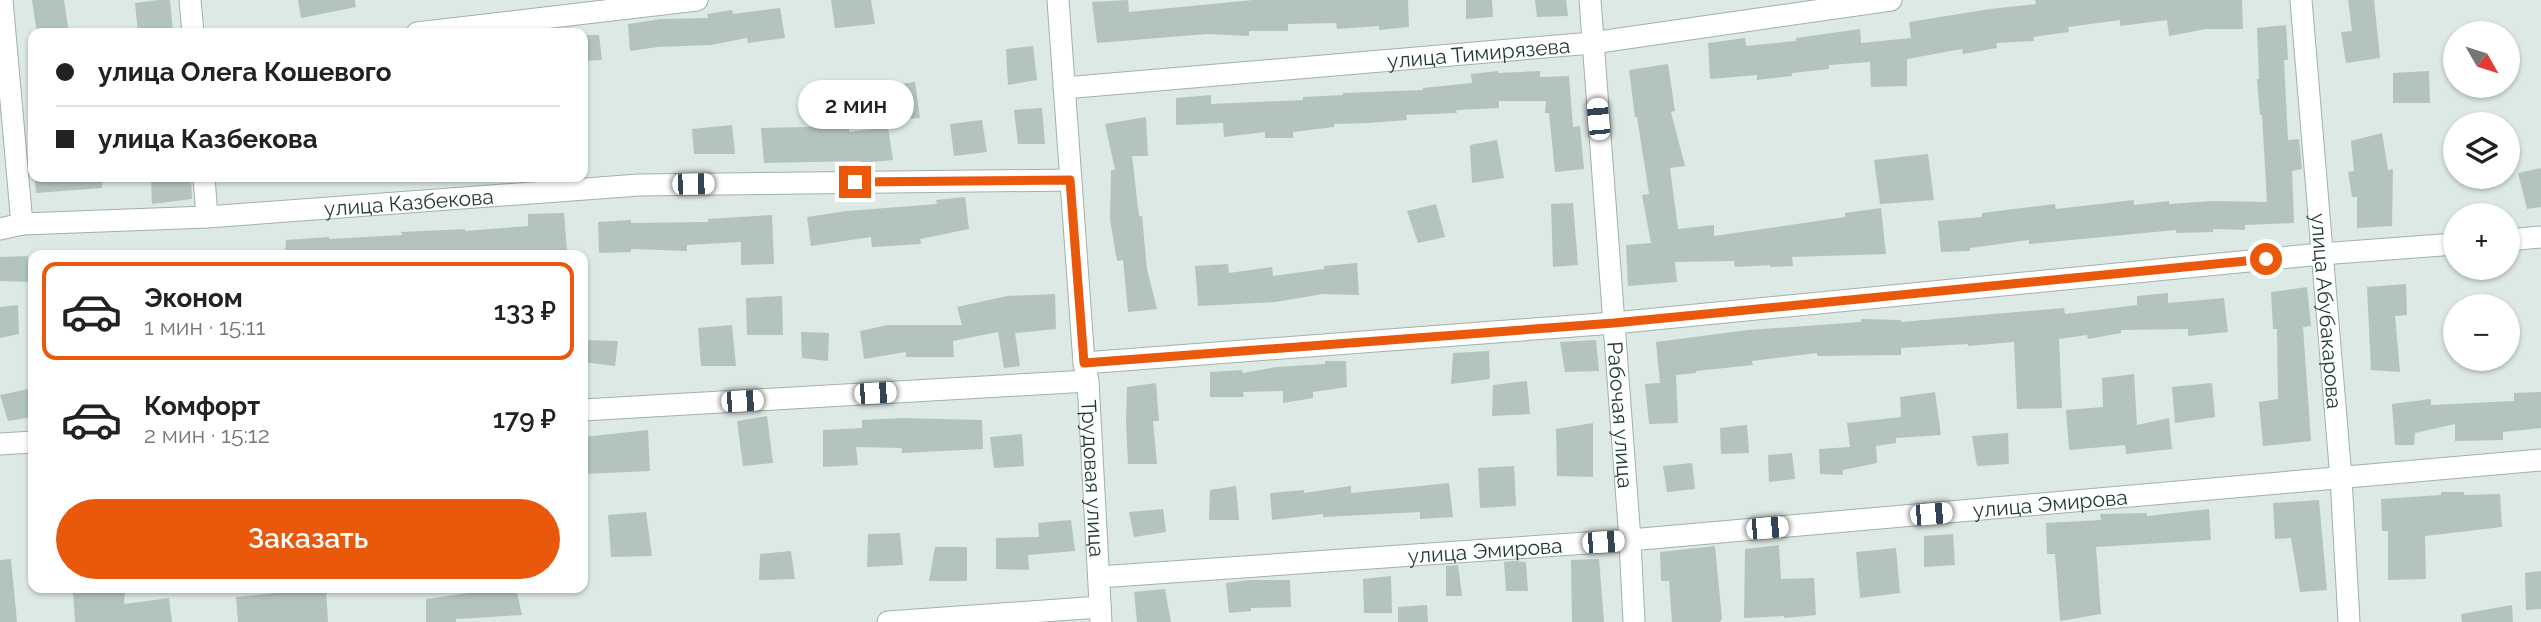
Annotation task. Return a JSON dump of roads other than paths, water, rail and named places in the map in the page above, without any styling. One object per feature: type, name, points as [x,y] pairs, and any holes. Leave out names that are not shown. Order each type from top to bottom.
[{"type":"street","points":[[2,0],[22,224]]},
{"type":"street","points":[[190,0],[193,28]]},
{"type":"street","points":[[459,28],[697,0]]},
{"type":"street","name":"Трудовая улица","points":[[1058,0],[1086,372],[1100,614]]},
{"type":"street","name":"Рабочая улица","points":[[1590,0],[1634,622]]},
{"type":"street","name":"улица Тимирязева","points":[[1063,88],[1592,43],[1891,0]]},
{"type":"street","name":"улица Абубакарова","points":[[2301,0],[2341,478],[2349,622]]},
{"type":"street","name":"улица Казбекова","points":[[0,229],[22,224],[208,217],[639,185],[1070,180]]},
{"type":"street","points":[[205,182],[208,217]]},
{"type":"street","points":[[2520,239],[2541,237]]},
{"type":"street","points":[[588,410],[1086,372],[2321,254],[2443,245]]},
{"type":"street","points":[[0,444],[28,442]]},
{"type":"street","name":"улица Эмирова","points":[[1098,577],[1630,540],[2541,460]]},
{"type":"street","points":[[888,622],[1100,614]]}]
